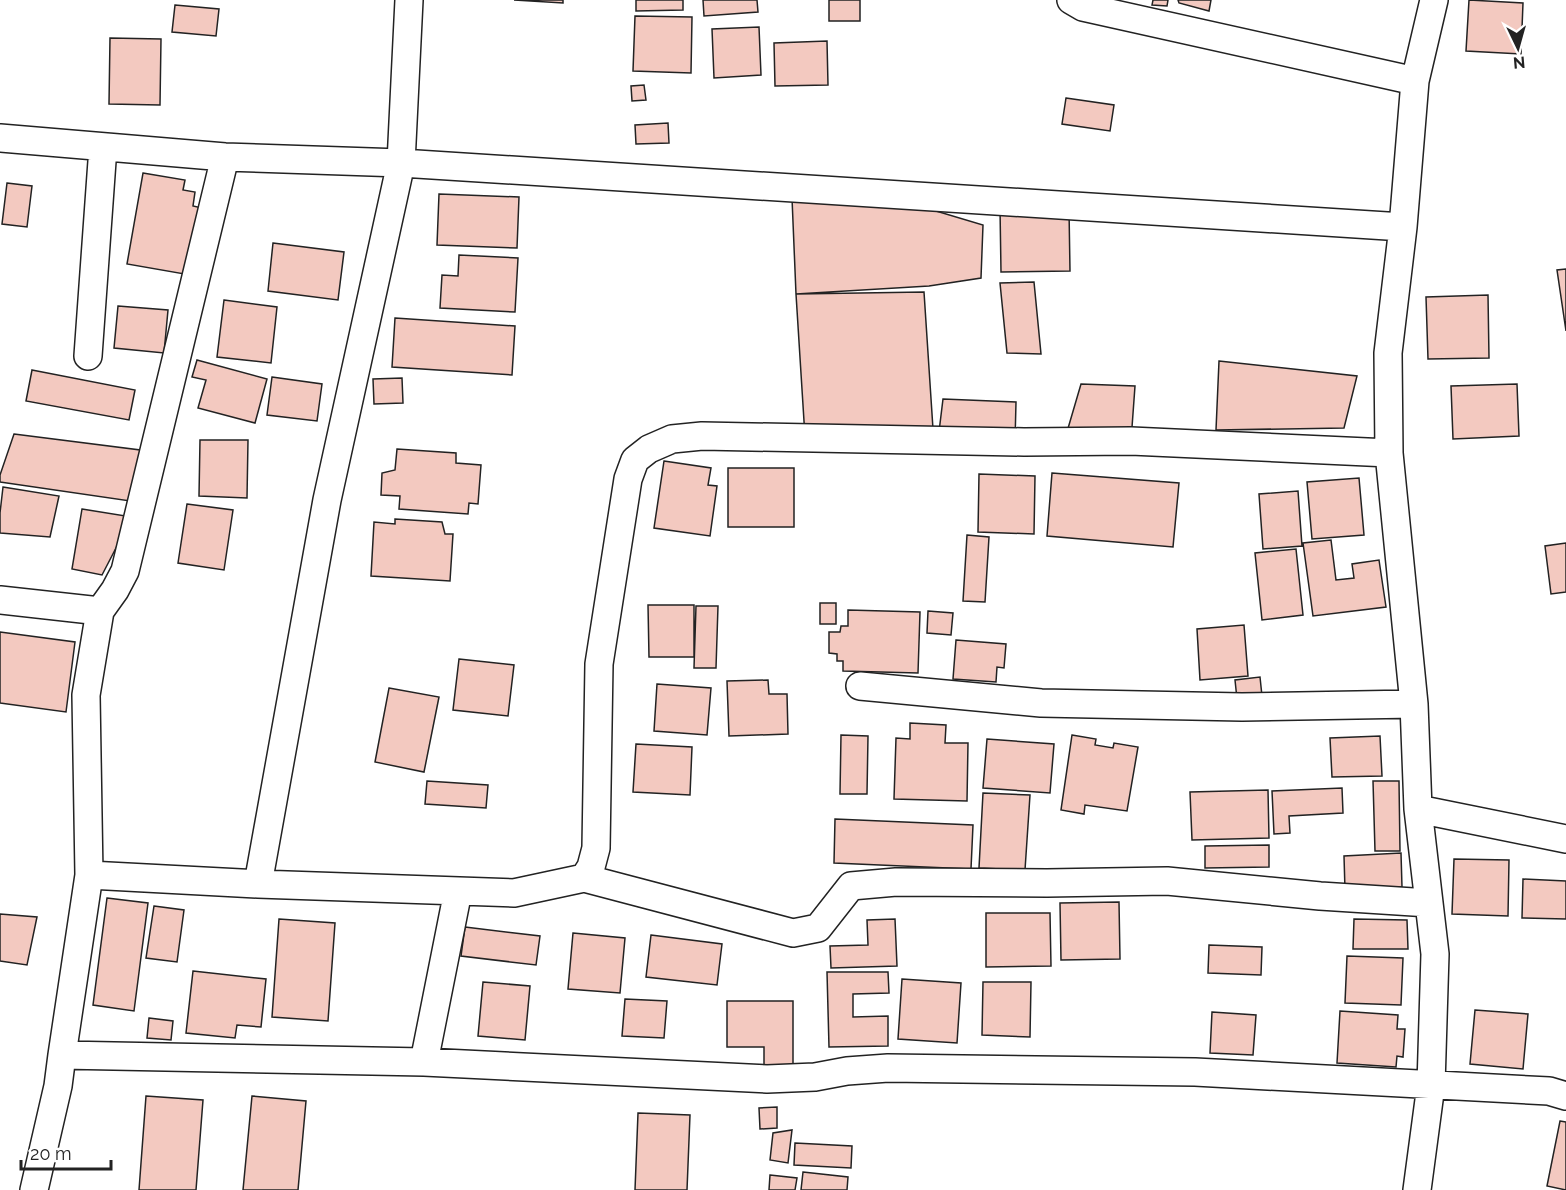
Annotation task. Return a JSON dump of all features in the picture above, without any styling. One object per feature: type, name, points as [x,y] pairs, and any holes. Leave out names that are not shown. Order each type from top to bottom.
[{"type":"street","points":[[258,884],[327,500],[401,163],[409,0]]},
{"type":"street","points":[[1071,0],[1083,7],[1414,81]]},
{"type":"street","points":[[1417,1190],[1431,1085],[1435,954],[1418,809],[1414,704],[1389,453],[1388,353],[1403,227],[1414,81],[1434,0]]},
{"type":"street","points":[[0,138],[225,157],[401,163],[1403,227]]},
{"type":"street","points":[[88,356],[103,147]]},
{"type":"street","points":[[34,1190],[58,1086],[89,875],[86,695],[100,611],[125,571],[225,157]]},
{"type":"street","points":[[584,878],[591,867],[596,848],[598,664],[628,479],[634,460],[649,449],[672,439],[702,436],[1024,442],[1131,441],[1389,453]]},
{"type":"street","points":[[0,600],[100,611]]},
{"type":"street","points":[[860,686],[1041,703],[1242,707],[1414,704]]},
{"type":"street","points":[[1418,809],[1566,838]]},
{"type":"street","points":[[89,875],[258,884],[514,893],[584,878],[793,933],[818,928],[851,886],[896,882],[1047,884],[1167,881],[1320,896],[1429,903]]},
{"type":"street","points":[[424,1062],[458,891]]},
{"type":"street","points":[[62,1055],[424,1062],[767,1079],[815,1077],[848,1071],[888,1068],[1195,1072],[1549,1091],[1566,1096]]},
{"type":"building","points":[[514,0],[563,0],[563,3]]},
{"type":"building","points":[[636,0],[683,0],[683,10],[636,11]]},
{"type":"building","points":[[703,0],[757,0],[758,12],[704,16]]},
{"type":"building","points":[[829,0],[860,0],[860,21],[829,21]]},
{"type":"building","points":[[1153,0],[1168,0],[1167,6],[1152,5]]},
{"type":"building","points":[[1178,0],[1211,0],[1209,11],[1179,3]]},
{"type":"building","points":[[1469,0],[1523,3],[1521,54],[1466,51]]},
{"type":"building","points":[[175,5],[219,9],[216,36],[172,32]]},
{"type":"building","points":[[635,16],[692,17],[691,73],[633,71]]},
{"type":"building","points":[[759,27],[761,75],[714,78],[712,29]]},
{"type":"building","points":[[110,38],[161,39],[160,105],[109,104]]},
{"type":"building","points":[[827,41],[828,85],[775,86],[774,43]]},
{"type":"building","points":[[644,85],[646,100],[632,101],[631,86]]},
{"type":"building","points":[[1066,98],[1114,105],[1110,131],[1062,124]]},
{"type":"building","points":[[668,123],[669,143],[636,144],[635,125]]},
{"type":"building","points":[[143,173],[185,180],[183,190],[195,192],[193,206],[202,208],[190,275],[127,264]]},
{"type":"building","points":[[7,183],[32,186],[27,227],[2,224]]},
{"type":"building","points":[[439,194],[519,197],[517,248],[437,245]]},
{"type":"building","points":[[792,198],[926,208],[983,225],[981,278],[929,286],[796,294]]},
{"type":"building","points":[[1000,208],[1069,209],[1070,271],[1001,272]]},
{"type":"building","points":[[273,243],[344,252],[338,300],[268,291]]},
{"type":"building","points":[[459,255],[518,258],[515,312],[440,308],[442,275],[458,276]]},
{"type":"building","points":[[1566,269],[1566,331],[1557,270]]},
{"type":"building","points":[[1034,282],[1041,354],[1007,353],[1000,283]]},
{"type":"building","points":[[924,292],[933,429],[805,437],[796,294]]},
{"type":"building","points":[[1488,295],[1489,358],[1428,359],[1426,297]]},
{"type":"building","points":[[224,300],[277,307],[271,363],[217,357]]},
{"type":"building","points":[[118,306],[168,310],[164,353],[114,348]]},
{"type":"building","points":[[395,318],[515,326],[512,375],[392,367]]},
{"type":"building","points":[[197,360],[267,379],[255,423],[198,408],[206,380],[192,377]]},
{"type":"building","points":[[1219,361],[1357,376],[1344,428],[1216,430]]},
{"type":"building","points":[[32,370],[135,390],[129,420],[26,401]]},
{"type":"building","points":[[272,377],[322,384],[317,421],[267,415]]},
{"type":"building","points":[[402,378],[403,403],[374,404],[373,379]]},
{"type":"building","points":[[1081,384],[1135,386],[1131,441],[1064,442]]},
{"type":"building","points":[[1517,384],[1519,436],[1453,439],[1451,386]]},
{"type":"building","points":[[943,399],[1016,402],[1015,442],[938,440]]},
{"type":"building","points":[[14,434],[148,451],[137,502],[0,482],[0,475]]},
{"type":"building","points":[[200,440],[248,440],[247,498],[199,496]]},
{"type":"building","points":[[397,449],[456,453],[456,463],[481,465],[478,504],[469,503],[468,514],[399,509],[400,496],[381,495],[382,473],[395,470]]},
{"type":"building","points":[[664,461],[711,468],[708,485],[717,486],[710,536],[654,528]]},
{"type":"building","points":[[728,468],[794,468],[794,527],[728,527]]},
{"type":"building","points":[[1052,473],[1179,483],[1173,547],[1047,536]]},
{"type":"building","points":[[979,474],[1035,476],[1034,534],[978,532]]},
{"type":"building","points":[[1359,478],[1364,535],[1312,539],[1307,482]]},
{"type":"building","points":[[3,487],[59,496],[50,537],[0,533]]},
{"type":"building","points":[[1298,491],[1302,546],[1263,549],[1259,494]]},
{"type":"building","points":[[187,504],[233,510],[224,570],[178,563]]},
{"type":"building","points":[[82,509],[132,517],[102,575],[72,569]]},
{"type":"building","points":[[395,519],[442,522],[445,534],[453,534],[450,581],[371,576],[374,522],[395,524]]},
{"type":"building","points":[[967,535],[989,537],[985,602],[963,601]]},
{"type":"building","points":[[1331,540],[1336,580],[1354,578],[1352,564],[1379,560],[1386,607],[1313,616],[1303,543]]},
{"type":"building","points":[[1566,543],[1566,592],[1551,594],[1545,546]]},
{"type":"building","points":[[1296,549],[1303,615],[1262,620],[1255,553]]},
{"type":"building","points":[[820,603],[836,603],[836,624],[820,624]]},
{"type":"building","points":[[648,605],[694,605],[694,657],[649,657]]},
{"type":"building","points":[[696,606],[718,606],[716,668],[694,668]]},
{"type":"building","points":[[848,610],[920,612],[918,673],[843,671],[843,661],[837,661],[837,654],[829,653],[829,632],[840,632],[841,626],[848,626]]},
{"type":"building","points":[[928,611],[953,613],[951,635],[927,633]]},
{"type":"building","points":[[1244,625],[1248,676],[1200,680],[1197,629]]},
{"type":"building","points":[[0,632],[75,642],[66,712],[0,703]]},
{"type":"building","points":[[956,640],[1006,644],[1004,668],[997,667],[996,682],[953,679]]},
{"type":"building","points":[[459,659],[514,665],[508,716],[453,710]]},
{"type":"building","points":[[1260,677],[1262,696],[1237,699],[1235,680]]},
{"type":"building","points":[[768,680],[769,694],[787,694],[788,734],[729,736],[727,681]]},
{"type":"building","points":[[657,684],[711,688],[707,735],[654,731]]},
{"type":"building","points":[[389,688],[439,697],[424,772],[375,762]]},
{"type":"building","points":[[910,723],[946,725],[945,743],[968,743],[967,801],[894,799],[896,738],[910,739]]},
{"type":"building","points":[[841,735],[868,736],[867,794],[840,794]]},
{"type":"building","points":[[1072,735],[1096,739],[1095,745],[1113,748],[1114,743],[1138,747],[1127,811],[1085,805],[1084,814],[1061,810]]},
{"type":"building","points":[[1380,736],[1382,776],[1332,777],[1330,738]]},
{"type":"building","points":[[987,739],[1054,744],[1050,793],[983,788]]},
{"type":"building","points":[[636,744],[692,747],[690,795],[633,792]]},
{"type":"building","points":[[427,781],[488,785],[486,808],[425,804]]},
{"type":"building","points":[[1373,781],[1399,781],[1400,851],[1375,851]]},
{"type":"building","points":[[1342,788],[1343,813],[1289,816],[1290,833],[1274,834],[1272,791]]},
{"type":"building","points":[[1268,790],[1269,838],[1192,840],[1190,792]]},
{"type":"building","points":[[983,793],[1030,795],[1025,870],[979,868]]},
{"type":"building","points":[[835,819],[973,825],[971,869],[834,863]]},
{"type":"building","points":[[1269,845],[1269,867],[1205,868],[1205,846]]},
{"type":"building","points":[[1401,853],[1402,887],[1345,890],[1344,856]]},
{"type":"building","points":[[1454,859],[1509,860],[1508,916],[1452,914]]},
{"type":"building","points":[[1523,879],[1566,881],[1566,919],[1522,918]]},
{"type":"building","points":[[107,898],[148,903],[134,1011],[93,1005]]},
{"type":"building","points":[[1119,902],[1120,959],[1061,960],[1060,903]]},
{"type":"building","points":[[154,906],[184,910],[177,962],[146,958]]},
{"type":"building","points":[[986,913],[1050,913],[1051,966],[986,967]]},
{"type":"building","points":[[0,914],[37,917],[27,965],[0,961]]},
{"type":"building","points":[[279,919],[335,923],[328,1021],[272,1017]]},
{"type":"building","points":[[895,919],[897,966],[831,968],[830,946],[868,945],[867,920]]},
{"type":"building","points":[[1354,919],[1407,920],[1408,949],[1353,949]]},
{"type":"building","points":[[465,927],[540,936],[536,965],[461,956]]},
{"type":"building","points":[[573,933],[625,938],[620,993],[568,989]]},
{"type":"building","points":[[651,935],[722,944],[717,985],[646,977]]},
{"type":"building","points":[[1209,945],[1262,947],[1261,975],[1208,973]]},
{"type":"building","points":[[1347,956],[1403,958],[1401,1005],[1345,1003]]},
{"type":"building","points":[[193,971],[266,979],[261,1027],[237,1025],[235,1038],[186,1033]]},
{"type":"building","points":[[827,972],[888,972],[889,993],[853,994],[853,1017],[888,1016],[888,1046],[829,1047]]},
{"type":"building","points":[[902,979],[961,983],[957,1043],[898,1039]]},
{"type":"building","points":[[483,982],[530,986],[525,1040],[478,1036]]},
{"type":"building","points":[[983,982],[1031,982],[1030,1037],[982,1035]]},
{"type":"building","points":[[625,999],[667,1001],[664,1038],[622,1036]]},
{"type":"building","points":[[727,1001],[793,1001],[793,1066],[764,1066],[764,1047],[727,1047]]},
{"type":"building","points":[[1475,1010],[1528,1014],[1523,1069],[1470,1064]]},
{"type":"building","points":[[1340,1011],[1398,1015],[1397,1029],[1405,1029],[1403,1057],[1397,1056],[1396,1067],[1337,1063]]},
{"type":"building","points":[[1212,1012],[1256,1015],[1253,1055],[1210,1053]]},
{"type":"building","points":[[149,1018],[173,1021],[171,1040],[147,1038]]},
{"type":"building","points":[[146,1096],[203,1100],[196,1190],[139,1190]]},
{"type":"building","points":[[252,1096],[306,1101],[298,1190],[243,1190]]},
{"type":"building","points":[[777,1107],[777,1128],[760,1129],[759,1108]]},
{"type":"building","points":[[638,1113],[690,1115],[687,1190],[635,1190]]},
{"type":"building","points":[[1560,1121],[1566,1122],[1566,1190],[1547,1186]]},
{"type":"building","points":[[792,1130],[788,1163],[770,1160],[773,1133]]},
{"type":"building","points":[[795,1143],[852,1146],[851,1168],[794,1165]]},
{"type":"building","points":[[803,1172],[848,1177],[847,1190],[801,1190]]},
{"type":"building","points":[[770,1175],[797,1178],[795,1190],[769,1190]]}]
